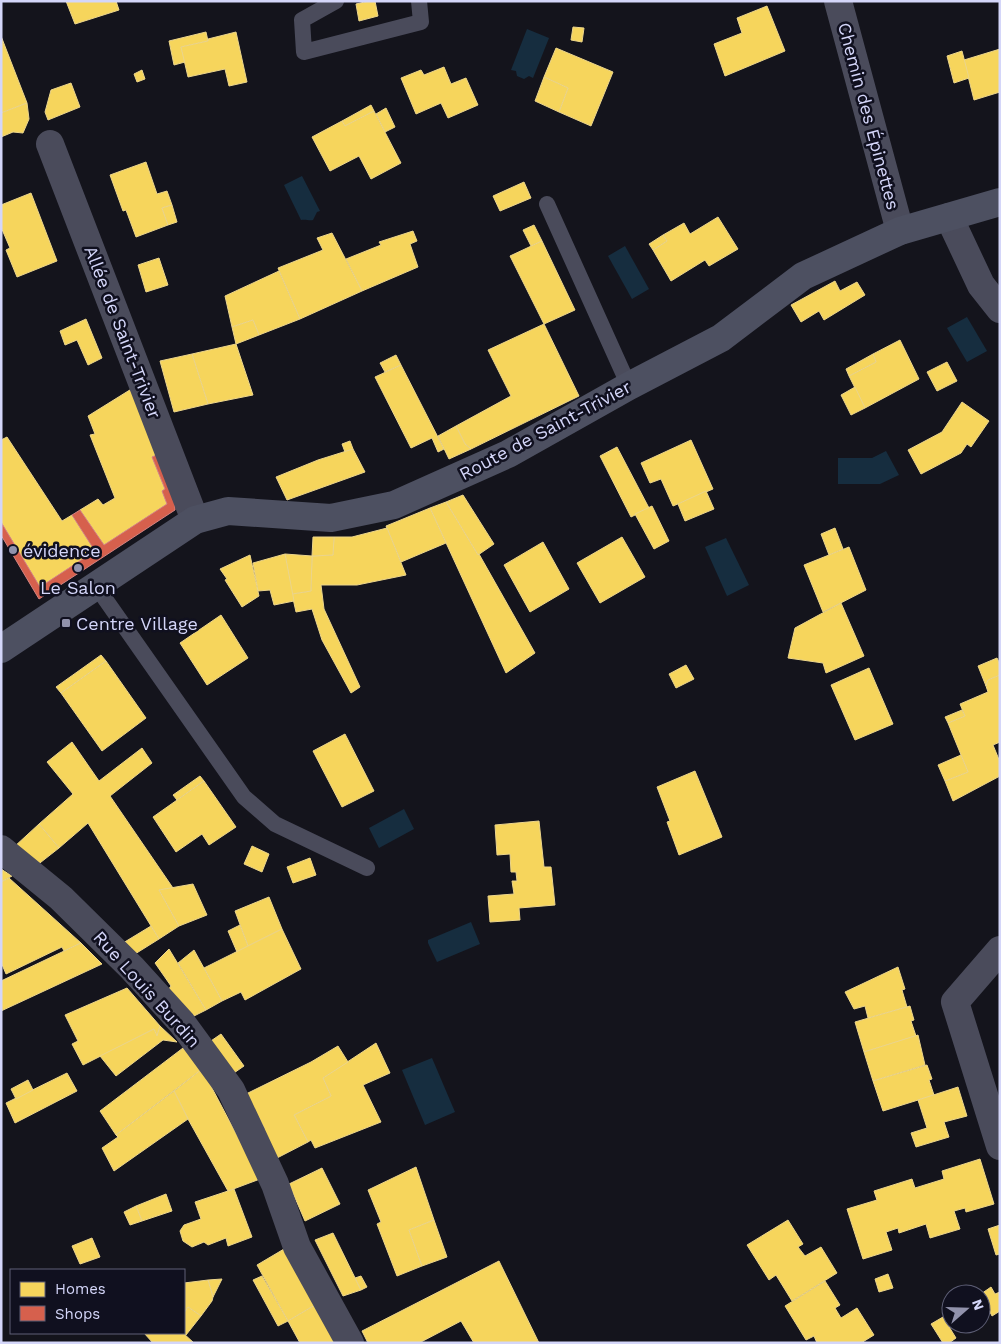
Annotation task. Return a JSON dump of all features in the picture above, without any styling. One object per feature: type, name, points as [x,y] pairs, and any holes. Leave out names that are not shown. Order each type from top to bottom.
[{"type":"main road","name":"Route de Saint-Trivier","points":[[1,649],[196,520],[228,511],[331,518],[394,505],[508,454],[629,386],[721,338],[803,276],[900,231],[1000,202]]},
{"type":"street","name":"Chemin des Épinettes","points":[[838,1],[900,231]]},
{"type":"street","name":"Allée de Saint-Trivier","points":[[50,144],[196,520]]},
{"type":"street","points":[[949,218],[981,285],[1000,309]]},
{"type":"street","name":"Rue Louis Burdin","points":[[1,849],[61,898],[132,968],[182,1023],[231,1090],[275,1184],[297,1246],[350,1343]]},
{"type":"street","points":[[1000,950],[955,1002],[1000,1146]]},
{"type":"lane","points":[[336,1],[302,20],[304,52],[422,22],[419,1]]},
{"type":"lane","points":[[548,204],[629,386]]},
{"type":"lane","points":[[96,586],[244,797],[275,824],[367,868]]},
{"type":"water","points":[[527,29],[549,38],[533,78],[529,76],[524,79],[517,76],[516,71],[511,70]]},
{"type":"water","points":[[302,176],[320,211],[317,212],[313,220],[301,220],[284,185]]},
{"type":"water","points":[[625,246],[649,289],[632,299],[608,256]]},
{"type":"water","points":[[967,317],[987,351],[967,362],[947,328]]},
{"type":"water","points":[[886,451],[899,475],[880,484],[838,484],[838,458],[872,458]]},
{"type":"water","points":[[726,538],[749,585],[727,596],[705,547]]},
{"type":"water","points":[[404,809],[414,829],[379,848],[369,828]]},
{"type":"water","points":[[471,922],[480,944],[437,962],[428,940]]},
{"type":"water","points":[[432,1058],[455,1112],[425,1125],[402,1070]]},
{"type":"building: Homes","points":[[66,1],[116,1],[119,10],[75,24]]},
{"type":"building: Homes","points":[[375,1],[378,16],[359,21],[356,4]]},
{"type":"building: Homes","points":[[767,6],[785,51],[725,76],[714,44],[742,33],[737,18]]},
{"type":"building: Homes","points":[[573,27],[584,28],[582,42],[571,40]]},
{"type":"building: Homes","points":[[206,32],[208,41],[181,47],[185,62],[174,65],[169,41]]},
{"type":"building: Homes","points":[[236,32],[247,82],[229,86],[225,69],[188,77],[181,47]]},
{"type":"building: Homes","points":[[1,36],[27,103],[1,113]]},
{"type":"building: Homes","points":[[556,48],[613,72],[591,126],[559,112],[568,88],[544,77]]},
{"type":"building: Homes","points":[[1000,49],[1000,92],[974,100],[964,60]]},
{"type":"building: Homes","points":[[962,51],[969,78],[954,83],[947,56]]},
{"type":"building: Homes","points":[[444,67],[451,84],[466,78],[478,105],[448,118],[441,103],[416,114],[401,78],[421,70],[424,75]]},
{"type":"building: Homes","points":[[142,70],[145,79],[137,82],[134,74]]},
{"type":"building: Homes","points":[[544,77],[568,88],[559,112],[535,101]]},
{"type":"building: Homes","points":[[71,83],[80,107],[48,120],[45,112],[51,90]]},
{"type":"building: Homes","points":[[27,103],[29,119],[23,133],[13,132],[1,137],[1,113]]},
{"type":"building: Homes","points":[[371,105],[374,111],[345,126],[342,121]]},
{"type":"building: Homes","points":[[386,108],[395,127],[385,132],[376,114]]},
{"type":"building: Homes","points":[[374,111],[401,163],[371,179],[359,156],[330,171],[312,137],[342,121],[345,126]]},
{"type":"building: Homes","points":[[146,162],[157,194],[167,191],[172,205],[162,208],[168,225],[136,237],[126,210],[123,211],[110,175]]},
{"type":"building: Homes","points":[[524,182],[531,198],[500,211],[493,196]]},
{"type":"building: Homes","points":[[31,193],[57,261],[17,277],[6,250],[10,248],[1,227],[1,205]]},
{"type":"building: Homes","points":[[172,205],[177,222],[168,225],[162,208]]},
{"type":"building: Homes","points":[[718,217],[738,249],[709,266],[705,260],[671,281],[653,250],[667,241],[663,235],[684,223],[690,234]]},
{"type":"building: Homes","points":[[534,225],[542,241],[531,246],[523,230]]},
{"type":"building: Homes","points":[[413,231],[417,241],[410,244],[418,267],[362,291],[346,259],[381,245],[379,242]]},
{"type":"building: Homes","points":[[332,233],[362,291],[300,319],[278,268],[323,250],[317,238]]},
{"type":"building: Homes","points":[[663,235],[667,241],[653,250],[649,244]]},
{"type":"building: Homes","points":[[542,241],[575,310],[544,324],[510,256]]},
{"type":"building: Homes","points":[[159,258],[168,285],[146,292],[138,265]]},
{"type":"building: Homes","points":[[279,271],[300,319],[259,335],[253,320],[232,327],[225,296]]},
{"type":"building: Homes","points":[[835,281],[840,291],[857,282],[865,295],[824,320],[819,311],[801,322],[791,305]]},
{"type":"building: Homes","points":[[86,319],[102,358],[88,365],[77,340],[65,345],[60,331]]},
{"type":"building: Homes","points":[[253,320],[259,335],[236,344],[232,327]]},
{"type":"building: Homes","points":[[544,324],[579,396],[471,449],[465,444],[456,426],[511,396],[488,350]]},
{"type":"building: Homes","points":[[900,340],[919,379],[865,408],[849,376],[876,362],[873,354]]},
{"type":"building: Homes","points":[[236,344],[253,395],[208,404],[192,354]]},
{"type":"building: Homes","points":[[192,354],[208,404],[174,412],[160,361]]},
{"type":"building: Homes","points":[[873,354],[876,362],[849,376],[846,369]]},
{"type":"building: Homes","points":[[396,355],[401,365],[385,372],[380,363]]},
{"type":"building: Homes","points":[[947,362],[957,381],[937,391],[927,372]]},
{"type":"building: Homes","points":[[401,365],[444,449],[438,452],[432,438],[411,448],[375,377]]},
{"type":"building: Homes","points":[[855,387],[865,408],[851,415],[841,395]]},
{"type":"building: Homes","points":[[133,388],[159,454],[152,457],[165,489],[162,491],[167,504],[104,545],[80,510],[98,499],[103,505],[115,498],[90,435],[95,434],[88,416]]},
{"type":"building: Homes","points":[[962,402],[989,421],[971,447],[967,444],[961,453],[921,474],[908,450],[942,432]]},
{"type":"building: Homes","points":[[456,426],[465,444],[471,449],[449,459],[438,436]]},
{"type":"building: Homes","points":[[7,437],[62,521],[72,515],[95,551],[40,587],[1,522],[1,440]]},
{"type":"building: Homes","points":[[691,440],[713,489],[673,506],[661,479],[650,483],[641,463]]},
{"type":"building: Homes","points":[[350,441],[353,449],[345,452],[342,444]]},
{"type":"building: Homes","points":[[617,447],[649,508],[631,517],[600,456]]},
{"type":"building: Homes","points":[[353,449],[365,472],[287,500],[276,477],[318,460]]},
{"type":"building: Homes","points":[[706,491],[714,509],[685,521],[678,504]]},
{"type":"building: Homes","points":[[463,495],[494,544],[478,555],[446,502]]},
{"type":"building: Homes","points":[[446,502],[479,554],[535,653],[506,673],[430,508]]},
{"type":"building: Homes","points":[[652,506],[669,541],[654,549],[635,514]]},
{"type":"building: Homes","points":[[430,508],[446,543],[401,562],[386,526]]},
{"type":"building: Homes","points":[[387,528],[406,575],[357,585],[321,585],[324,609],[360,687],[351,693],[322,640],[312,609],[296,612],[292,594],[311,591],[312,556],[333,555],[334,537],[352,537]]},
{"type":"building: Homes","points":[[835,528],[843,549],[829,555],[821,534]]},
{"type":"building: Homes","points":[[313,537],[334,537],[333,555],[312,556]]},
{"type":"building: Homes","points":[[622,537],[645,577],[600,603],[577,563]]},
{"type":"building: Homes","points":[[543,542],[569,589],[530,612],[504,565]]},
{"type":"building: Homes","points":[[849,547],[866,590],[823,612],[804,565]]},
{"type":"building: Homes","points":[[285,554],[312,556],[311,591],[292,594]]},
{"type":"building: Homes","points":[[285,554],[294,601],[274,605],[270,590],[258,591],[253,563]]},
{"type":"building: Homes","points":[[250,555],[259,596],[242,607],[220,569]]},
{"type":"building: Homes","points":[[841,603],[864,656],[826,673],[823,663],[788,658],[795,628]]},
{"type":"building: Homes","points":[[221,615],[248,658],[207,685],[180,643]]},
{"type":"building: Homes","points":[[101,655],[106,661],[61,693],[56,687]]},
{"type":"building: Homes","points":[[997,658],[1000,664],[1000,675],[988,680],[986,686],[978,666]]},
{"type":"building: Homes","points":[[106,661],[146,718],[102,751],[61,693]]},
{"type":"building: Homes","points":[[686,665],[694,679],[676,688],[669,674]]},
{"type":"building: Homes","points":[[869,668],[893,724],[855,740],[831,685]]},
{"type":"building: Homes","points":[[1000,675],[1000,742],[993,745],[1000,762],[1000,776],[953,801],[945,781],[968,772],[948,723],[965,716],[960,704],[988,692],[986,686],[988,680]]},
{"type":"building: Homes","points":[[962,710],[965,716],[948,723],[945,717]]},
{"type":"building: Homes","points":[[345,734],[374,791],[342,807],[313,751]]},
{"type":"building: Homes","points":[[72,742],[99,781],[142,748],[152,763],[110,796],[173,888],[159,890],[179,926],[159,939],[88,823],[59,848],[39,824],[73,794],[47,762]]},
{"type":"building: Homes","points":[[961,755],[968,772],[945,781],[938,765]]},
{"type":"building: Homes","points":[[695,771],[722,837],[679,855],[667,822],[670,821],[657,787]]},
{"type":"building: Homes","points":[[200,776],[204,781],[177,800],[173,795]]},
{"type":"building: Homes","points":[[204,781],[236,827],[209,845],[202,834],[176,852],[153,817]]},
{"type":"building: Homes","points":[[539,821],[544,867],[551,867],[555,905],[519,908],[520,920],[490,922],[488,896],[514,894],[512,881],[517,881],[516,872],[511,872],[510,854],[497,855],[495,825]]},
{"type":"building: Homes","points":[[39,824],[59,848],[36,866],[14,847]]},
{"type":"building: Homes","points":[[252,846],[269,854],[262,872],[244,864]]},
{"type":"building: Homes","points":[[310,858],[316,875],[293,883],[287,867]]},
{"type":"building: Homes","points":[[1,869],[12,876],[1,882]]},
{"type":"building: Homes","points":[[9,878],[81,943],[64,951],[62,947],[6,974],[1,962],[1,882]]},
{"type":"building: Homes","points":[[193,884],[207,915],[179,926],[159,890]]},
{"type":"building: Homes","points":[[269,897],[282,929],[248,946],[235,911]]},
{"type":"building: Homes","points":[[240,925],[248,946],[237,952],[228,931]]},
{"type":"building: Homes","points":[[151,926],[159,939],[135,954],[123,943]]},
{"type":"building: Homes","points":[[282,929],[301,969],[245,1000],[241,992],[222,1001],[204,968]]},
{"type":"building: Homes","points":[[81,943],[102,964],[1,1011],[1,981]]},
{"type":"building: Homes","points":[[169,949],[206,1010],[190,1018],[168,990],[171,986],[155,963]]},
{"type":"building: Homes","points":[[194,950],[222,1001],[206,1010],[178,963]]},
{"type":"building: Homes","points":[[898,967],[905,989],[902,990],[907,1007],[868,1018],[865,1006],[854,1009],[845,992]]},
{"type":"building: Homes","points":[[127,988],[160,1026],[157,1036],[154,1029],[83,1065],[72,1044],[78,1041],[65,1015]]},
{"type":"building: Homes","points":[[910,1006],[914,1020],[911,1021],[916,1036],[864,1052],[855,1022]]},
{"type":"building: Homes","points":[[160,1026],[177,1042],[163,1040],[116,1076],[100,1056],[154,1029],[157,1036]]},
{"type":"building: Homes","points":[[221,1034],[244,1066],[231,1075],[208,1043]]},
{"type":"building: Homes","points":[[918,1035],[925,1065],[873,1081],[864,1052]]},
{"type":"building: Homes","points":[[376,1043],[390,1073],[363,1085],[381,1122],[315,1148],[311,1140],[308,1142],[294,1115],[331,1096],[323,1078]]},
{"type":"building: Homes","points":[[338,1046],[348,1062],[323,1078],[331,1096],[294,1115],[308,1142],[277,1158],[265,1129],[246,1094],[311,1062]]},
{"type":"building: Homes","points":[[183,1048],[202,1069],[116,1135],[100,1111]]},
{"type":"building: Homes","points":[[927,1065],[932,1079],[929,1080],[934,1095],[883,1111],[873,1081]]},
{"type":"building: Homes","points":[[202,1069],[260,1179],[228,1191],[174,1091]]},
{"type":"building: Homes","points":[[67,1073],[77,1091],[15,1123],[6,1103]]},
{"type":"building: Homes","points":[[28,1080],[33,1090],[16,1099],[11,1089]]},
{"type":"building: Homes","points":[[958,1087],[967,1116],[944,1122],[949,1137],[916,1147],[911,1133],[927,1128],[918,1100]]},
{"type":"building: Homes","points":[[174,1091],[188,1119],[114,1171],[102,1148],[118,1137],[116,1135]]},
{"type":"building: Homes","points":[[980,1159],[994,1204],[966,1212],[965,1208],[954,1211],[960,1229],[930,1238],[926,1224],[899,1233],[898,1228],[886,1232],[892,1250],[863,1259],[847,1209],[877,1200],[874,1191],[912,1179],[915,1188],[944,1179],[942,1171]]},
{"type":"building: Homes","points":[[416,1167],[434,1220],[409,1230],[422,1266],[397,1276],[377,1224],[381,1222],[368,1190]]},
{"type":"building: Homes","points":[[322,1168],[340,1204],[305,1221],[289,1184]]},
{"type":"building: Homes","points":[[234,1189],[252,1237],[228,1246],[226,1238],[208,1245],[204,1242],[192,1247],[183,1241],[180,1231],[184,1225],[201,1219],[195,1202]]},
{"type":"building: Homes","points":[[166,1194],[172,1211],[142,1221],[136,1206]]},
{"type":"building: Homes","points":[[136,1206],[142,1221],[130,1225],[124,1212]]},
{"type":"building: Homes","points":[[434,1220],[447,1257],[422,1266],[409,1230]]},
{"type":"building: Homes","points":[[788,1220],[803,1244],[798,1247],[805,1256],[821,1247],[837,1273],[792,1301],[776,1275],[769,1280],[747,1245]]},
{"type":"building: Homes","points":[[1000,1225],[1000,1254],[996,1255],[988,1229]]},
{"type":"building: Homes","points":[[333,1233],[361,1290],[343,1296],[315,1240]]},
{"type":"building: Homes","points":[[92,1238],[100,1257],[80,1264],[72,1246]]},
{"type":"building: Homes","points":[[284,1249],[315,1305],[288,1321],[257,1265]]},
{"type":"building: Homes","points":[[499,1261],[539,1343],[474,1343],[461,1321],[419,1343],[368,1343],[362,1331]]},
{"type":"building: Homes","points":[[888,1274],[893,1288],[879,1292],[875,1279]]},
{"type":"building: Homes","points":[[262,1276],[288,1321],[278,1326],[253,1280]]},
{"type":"building: Homes","points":[[361,1276],[367,1287],[361,1290],[355,1278]]},
{"type":"building: Homes","points":[[222,1279],[213,1297],[208,1280]]},
{"type":"building: Homes","points":[[208,1280],[213,1297],[201,1316],[188,1307],[185,1312],[185,1283]]},
{"type":"building: Homes","points":[[825,1281],[840,1305],[835,1308],[841,1318],[857,1308],[874,1335],[861,1343],[817,1343],[814,1336],[806,1340],[785,1306]]},
{"type":"building: Homes","points":[[991,1287],[995,1294],[1000,1292],[1000,1311],[992,1316]]},
{"type":"building: Homes","points":[[315,1305],[336,1343],[300,1343],[288,1321]]},
{"type":"building: Homes","points":[[188,1307],[201,1316],[186,1335],[184,1334],[185,1312]]},
{"type":"building: Homes","points":[[941,1318],[941,1334],[954,1334],[956,1338],[949,1343],[943,1343],[931,1324]]},
{"type":"building: Homes","points":[[145,1334],[184,1334],[194,1343],[153,1343]]},
{"type":"building: Shops","points":[[159,454],[175,495],[175,510],[39,599],[1,535],[1,522],[40,587],[95,551],[72,515],[80,510],[104,545],[167,504],[162,491],[165,489],[152,457]]},
{"type":"place","name":"évidence","points":[[13,550]]},
{"type":"place","name":"Le Salon","points":[[78,568]]},
{"type":"place","name":"Centre Village","points":[[66,623]]}]
